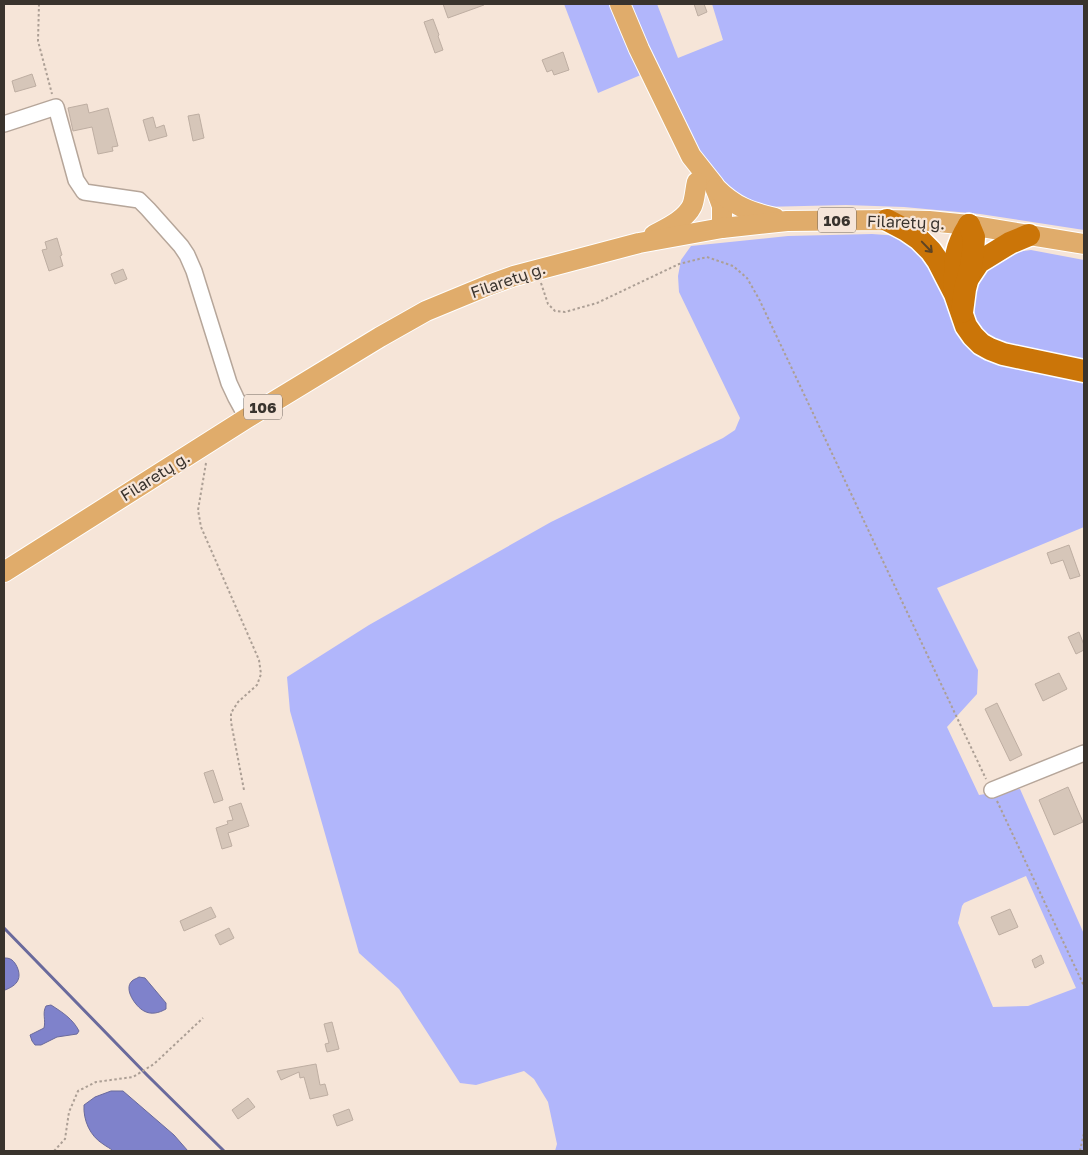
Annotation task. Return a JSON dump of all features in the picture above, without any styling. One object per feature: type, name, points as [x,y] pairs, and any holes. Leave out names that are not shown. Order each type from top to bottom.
[{"type":"highway","points":[[888,220],[919,239],[962,286]]},
{"type":"highway","points":[[969,226],[957,248],[954,263],[962,286],[965,289],[962,316],[973,336],[990,349],[1011,356],[1084,371]]},
{"type":"highway","points":[[962,286],[979,262],[1010,243],[1029,235]]},
{"type":"main road","points":[[620,4],[705,184],[706,206],[722,228]]},
{"type":"main road","points":[[705,184],[731,202],[752,213],[787,221]]},
{"type":"main road","points":[[639,243],[681,219],[705,184]]},
{"type":"main road","name":"Filaretų g.","points":[[4,572],[246,418],[372,341],[426,312],[489,285],[537,269],[639,243],[722,228],[787,221],[929,221],[1084,244]]},
{"type":"street","points":[[4,124],[56,107],[76,180],[84,192],[139,200],[148,208],[187,255],[194,271],[229,383],[246,418]]},
{"type":"street","points":[[992,790],[1084,753]]},
{"type":"path","points":[[39,4],[38,41],[56,107]]},
{"type":"path","points":[[537,269],[548,304],[555,311],[565,312],[597,303],[680,264],[707,257],[734,266],[747,278],[759,299],[1084,986]]},
{"type":"path","points":[[203,446],[206,469],[198,510],[201,527],[259,660],[261,674],[257,685],[238,702],[231,713],[244,790]]},
{"type":"path","points":[[54,1151],[65,1139],[68,1112],[78,1091],[96,1082],[133,1077],[154,1064],[203,1018]]},
{"type":"path","points":[[1080,1151],[1084,1133]]},
{"type":"shaded area","points":[[564,4],[657,4],[678,58],[723,40],[712,4],[1084,4],[1084,230],[980,214],[904,207],[846,205],[761,207],[744,203],[708,166],[655,69],[598,93]]},
{"type":"shaded area","points":[[872,234],[900,236],[913,242],[985,359],[1000,365],[1084,381],[1084,527],[937,588],[978,670],[977,694],[947,727],[979,795],[1020,789],[1084,934],[1084,1151],[555,1151],[557,1144],[548,1102],[534,1079],[524,1071],[476,1085],[460,1083],[399,989],[359,953],[290,711],[287,677],[369,625],[551,522],[723,438],[735,430],[740,418],[679,292],[678,276],[681,260],[691,246],[788,236]],"holes":[[[1026,876],[1076,988],[1028,1006],[993,1007],[958,923],[964,903]]]},
{"type":"shaded area","points":[[1031,250],[1084,260],[1084,363],[1027,352],[989,338],[978,328],[972,316],[977,272],[1015,252]]},
{"type":"shaded area","points":[[4,958],[14,962],[19,975],[16,983],[5,990],[4,990]]},
{"type":"shaded area","points":[[139,977],[145,978],[166,1003],[166,1009],[149,1013],[137,1006],[129,988],[132,981]]},
{"type":"shaded area","points":[[51,1005],[70,1019],[79,1031],[77,1034],[57,1037],[41,1045],[35,1045],[30,1035],[44,1028],[45,1009],[46,1006]]},
{"type":"shaded area","points":[[111,1091],[123,1091],[174,1135],[188,1151],[113,1151],[98,1141],[88,1127],[84,1105],[95,1097]]},
{"type":"building","points":[[443,4],[484,4],[484,5],[448,18]]},
{"type":"building","points":[[694,4],[704,4],[707,12],[698,16]]},
{"type":"building","points":[[433,19],[443,50],[435,53],[424,22]]},
{"type":"building","points":[[563,52],[569,70],[554,75],[552,70],[547,72],[542,60]]},
{"type":"building","points":[[32,74],[36,86],[15,92],[12,81]]},
{"type":"building","points":[[87,104],[89,113],[108,108],[118,146],[112,147],[113,151],[98,154],[92,127],[73,131],[68,108]]},
{"type":"building","points":[[199,114],[204,138],[193,141],[188,116]]},
{"type":"building","points":[[153,117],[156,128],[164,125],[167,136],[149,141],[143,120]]},
{"type":"building","points":[[57,238],[63,266],[49,271],[42,250],[47,249],[45,242]]},
{"type":"building","points":[[123,269],[127,279],[115,284],[111,274]]},
{"type":"building","points":[[1069,545],[1080,576],[1070,579],[1063,560],[1051,564],[1047,553]]},
{"type":"building","points":[[1079,632],[1084,650],[1076,654],[1068,637]]},
{"type":"building","points":[[1059,673],[1067,689],[1043,701],[1035,684]]},
{"type":"building","points":[[997,703],[1022,755],[1010,761],[985,709]]},
{"type":"building","points":[[213,770],[223,800],[214,803],[204,773]]},
{"type":"building","points":[[1068,787],[1083,822],[1054,835],[1039,800]]},
{"type":"building","points":[[241,803],[249,826],[228,833],[232,846],[222,849],[216,828],[228,824],[227,821],[233,820],[229,807]]},
{"type":"building","points":[[211,907],[216,917],[184,931],[180,921]]},
{"type":"building","points":[[1010,909],[1018,927],[999,935],[991,917]]},
{"type":"building","points":[[229,928],[234,938],[220,945],[215,935]]},
{"type":"building","points":[[1041,955],[1044,963],[1035,968],[1032,960]]},
{"type":"building","points":[[332,1022],[339,1049],[327,1052],[325,1044],[329,1043],[324,1024]]},
{"type":"building","points":[[316,1064],[320,1085],[325,1084],[328,1095],[310,1099],[304,1077],[300,1078],[299,1072],[281,1080],[277,1071]]},
{"type":"building","points":[[248,1098],[255,1107],[238,1119],[232,1110]]},
{"type":"building","points":[[349,1109],[353,1120],[337,1126],[333,1115]]},
{"type":"waterway","points":[[4,928],[224,1151]]}]
